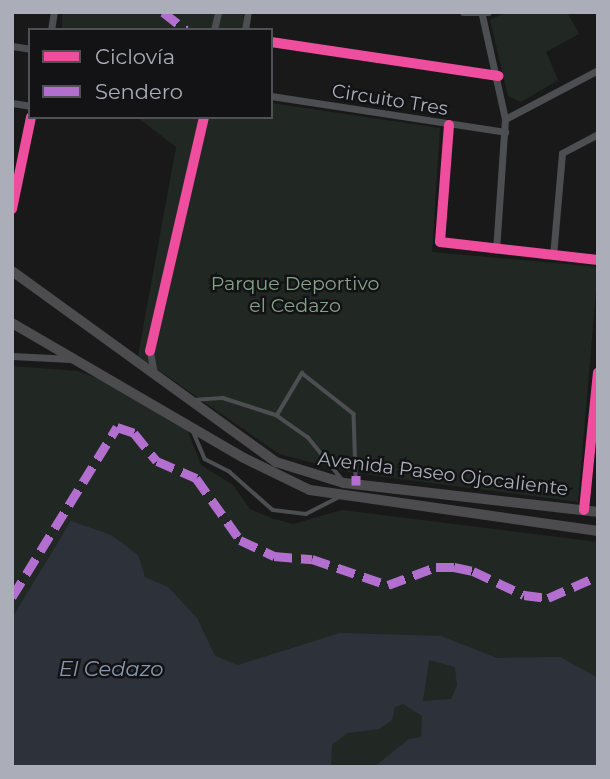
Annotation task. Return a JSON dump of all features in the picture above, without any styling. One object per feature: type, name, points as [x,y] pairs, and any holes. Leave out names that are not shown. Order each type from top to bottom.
[{"type":"main road","name":"Avenida Paseo Ojocaliente","points":[[12,271],[276,462],[344,483],[598,512]]},
{"type":"main road","points":[[12,284],[28,282]]},
{"type":"main road","name":"Avenida Paseo Ojocaliente","points":[[12,323],[281,478],[340,497],[598,531]]},
{"type":"street","points":[[463,12],[485,14],[505,119],[496,250]]},
{"type":"street","points":[[273,42],[498,76]]},
{"type":"street","points":[[505,119],[598,70]]},
{"type":"street","name":"Circuito Tres","points":[[273,96],[505,132]]},
{"type":"street","points":[[12,209],[31,119]]},
{"type":"street","points":[[154,374],[150,351],[204,119]]},
{"type":"street","points":[[449,125],[440,242],[598,260]]},
{"type":"street","points":[[552,256],[562,153],[598,134]]},
{"type":"street","points":[[135,361],[150,351]]},
{"type":"street","points":[[12,356],[76,359]]},
{"type":"street","points":[[584,510],[598,373]]},
{"type":"lane","points":[[276,415],[302,373],[354,414],[356,475]]},
{"type":"lane","points":[[188,400],[223,398],[276,415],[321,450],[344,483]]},
{"type":"lane","points":[[192,427],[205,459],[230,472],[273,510],[306,514],[340,497]]},
{"type":"green space","points":[[62,12],[243,12],[243,28],[62,28]]},
{"type":"green space","points":[[506,12],[567,12],[579,34],[546,52],[558,80],[521,102],[508,96],[490,20]]},
{"type":"green space","name":"Parque Deportivo el Cedazo","points":[[273,103],[440,128],[432,252],[598,267],[578,502],[348,472],[279,454],[138,356],[176,147],[140,119],[273,119]]},
{"type":"green space","points":[[12,366],[78,371],[126,389],[187,429],[201,465],[233,485],[250,509],[271,518],[293,524],[342,510],[598,542],[598,767],[12,767]]},
{"type":"water","name":"El Cedazo","points":[[71,521],[111,535],[138,555],[145,577],[168,587],[197,618],[215,656],[238,665],[340,633],[441,636],[497,658],[560,657],[598,678],[598,767],[374,767],[409,739],[421,737],[422,716],[403,704],[395,707],[392,720],[379,729],[347,733],[332,745],[331,767],[12,767],[12,618]],"holes":[[[429,660],[455,667],[457,686],[451,699],[423,701]]]},
{"type":"marked path","points":[[163,12],[183,28]]},
{"type":"marked path","points":[[12,597],[117,427],[134,433],[157,461],[196,478],[240,540],[274,556],[312,559],[388,585],[436,567],[454,567],[473,571],[524,595],[548,598],[598,576]]},
{"type":"marked path","points":[[356,475],[356,485]]},
{"type":"cycle path","points":[[273,42],[498,76]]},
{"type":"cycle path","points":[[12,209],[31,119]]},
{"type":"cycle path","points":[[150,351],[204,119]]},
{"type":"cycle path","points":[[449,125],[440,242],[598,260]]},
{"type":"cycle path","points":[[584,510],[598,373]]}]
